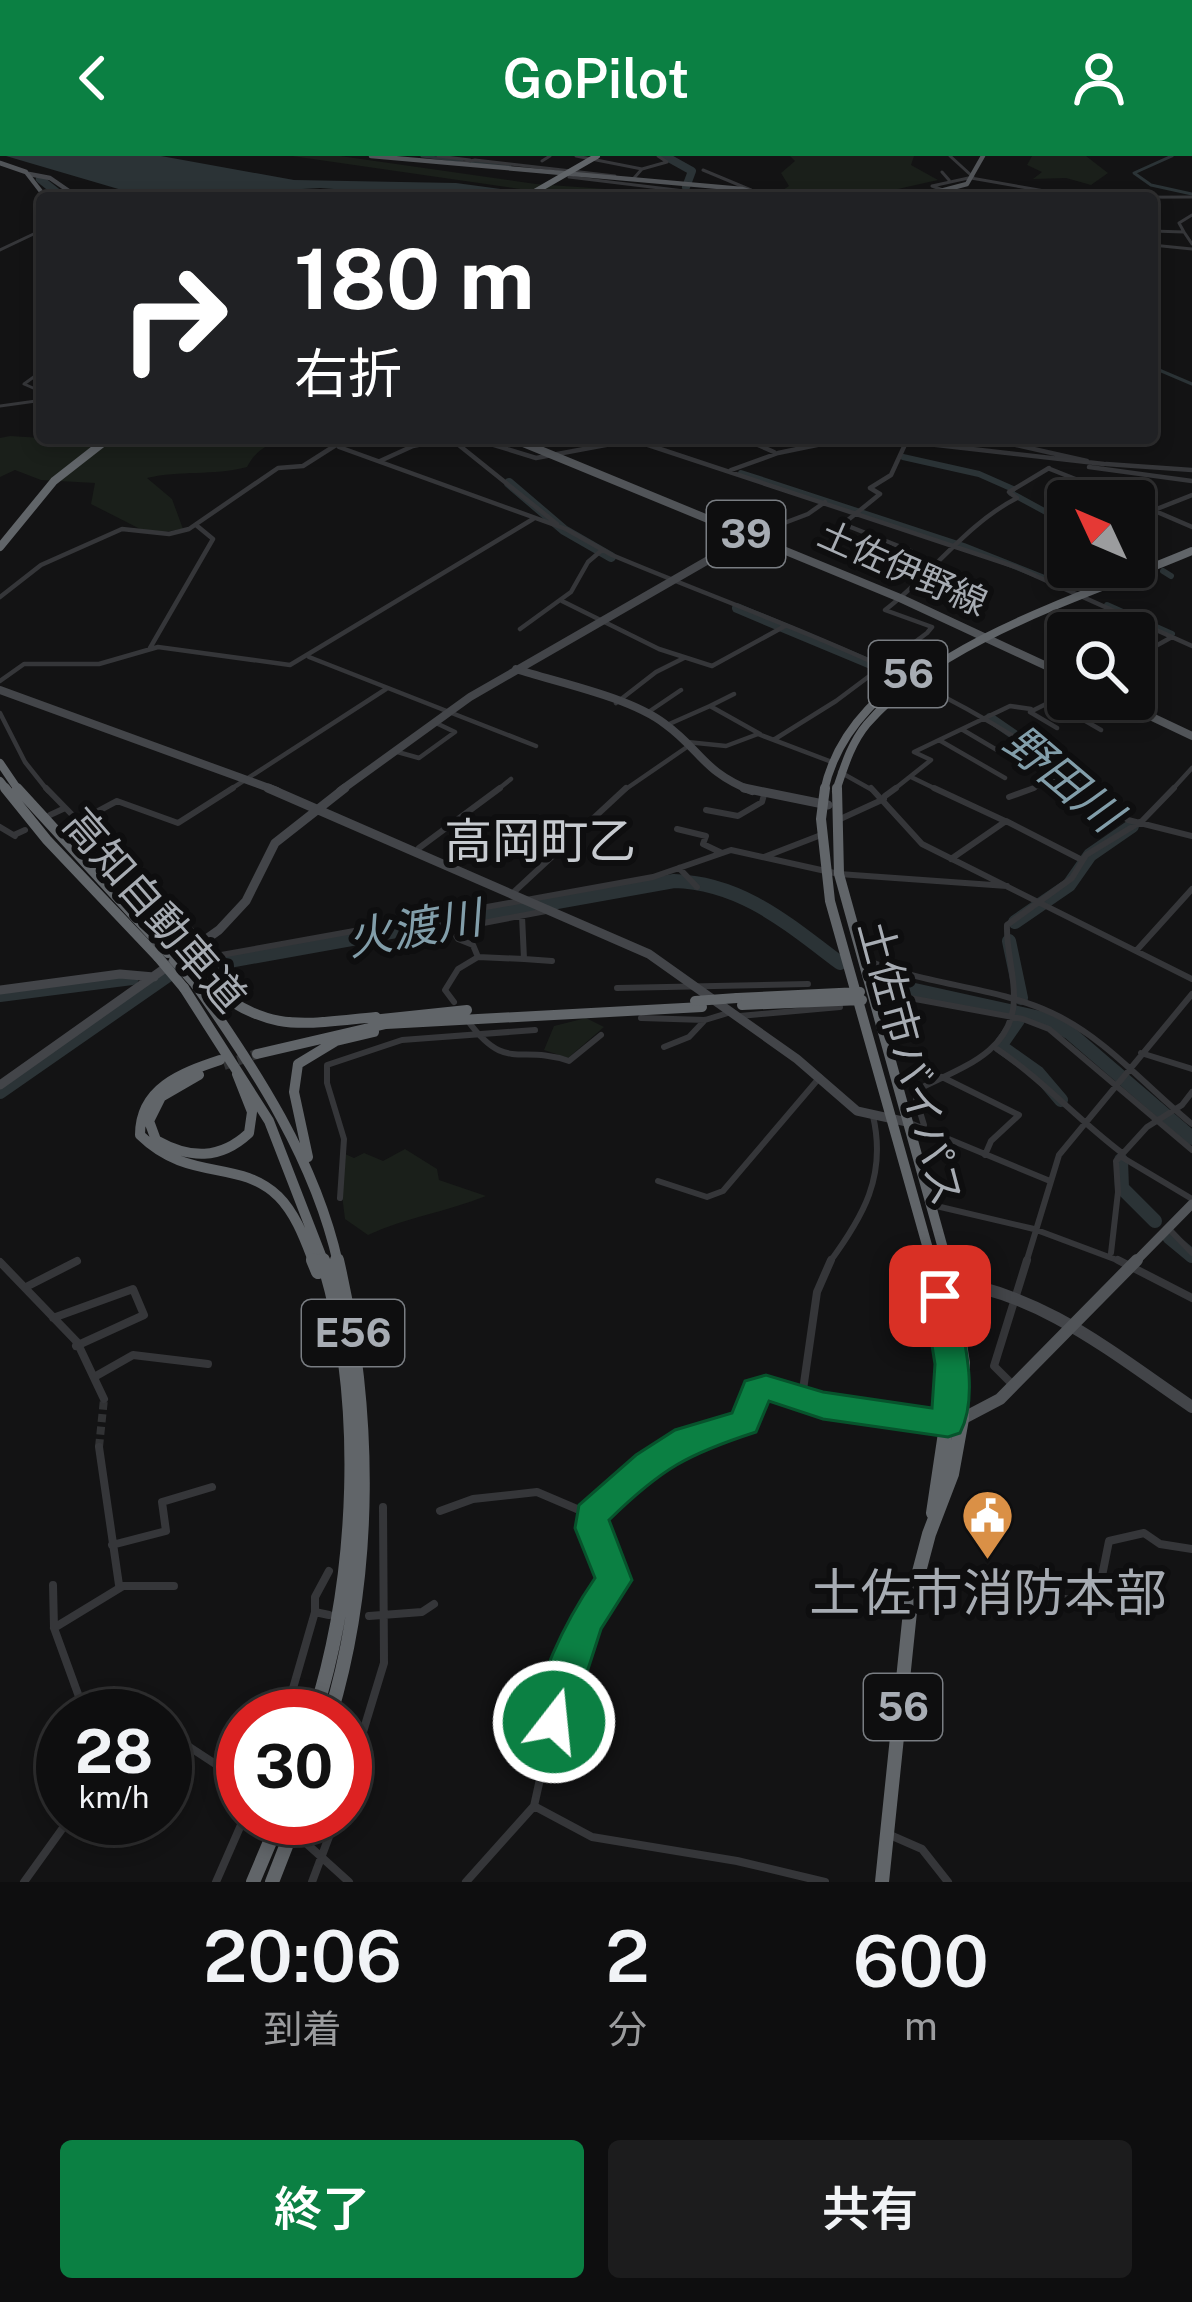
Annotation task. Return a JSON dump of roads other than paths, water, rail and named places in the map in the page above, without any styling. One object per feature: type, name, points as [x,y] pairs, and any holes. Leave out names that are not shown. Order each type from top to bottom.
[{"type":"highway","points":[[534,192],[597,156]]},
{"type":"highway","points":[[0,547],[54,481],[101,444]]},
{"type":"highway","name":"土佐市バイパス","points":[[955,1421],[952,1364],[900,1121],[861,990],[844,954],[826,872],[821,836],[832,762],[864,712],[908,679],[985,636],[1192,548]]},
{"type":"highway","name":"土佐市バイパス","points":[[861,990],[859,958],[827,805],[866,725],[908,679]]},
{"type":"highway","name":"高知自動車道","points":[[0,763],[26,801],[196,985],[266,1086],[310,1170],[348,1299],[361,1412],[361,1510],[353,1603],[335,1689]]},
{"type":"highway","name":"高知自動車道","points":[[0,781],[47,840],[171,954]]},
{"type":"highway","points":[[171,954],[196,985],[247,1017],[292,1026],[387,1016],[737,1008],[861,990]]},
{"type":"highway","name":"高知自動車道","points":[[196,985],[224,1058],[294,1174],[316,1238],[347,1373],[349,1472],[340,1601],[320,1689]]},
{"type":"highway","points":[[387,1016],[255,1051],[340,1031],[412,1023],[701,1009]]},
{"type":"highway","points":[[310,1170],[294,1092],[298,1064],[336,1041],[412,1023]]},
{"type":"highway","points":[[224,1058],[252,1112],[249,1133],[230,1149],[194,1157],[156,1140],[149,1120],[161,1096],[224,1058]]},
{"type":"highway","points":[[224,1058],[177,1076],[149,1097],[140,1114],[140,1135],[158,1155],[257,1178],[288,1204],[314,1259],[347,1373]]},
{"type":"highway","name":"土佐市バイパス","points":[[900,1121],[931,1204],[960,1327],[952,1474],[916,1575]]},
{"type":"highway","name":"56","points":[[882,1882],[916,1575]]},
{"type":"highway","points":[[254,1882],[269,1845]]},
{"type":"highway","points":[[272,1882],[286,1845]]},
{"type":"main road","points":[[371,156],[756,192]]},
{"type":"main road","points":[[953,192],[973,178],[983,156]]},
{"type":"main road","points":[[0,163],[28,174],[42,192]]},
{"type":"main road","name":"土佐伊野線","points":[[525,444],[900,598],[1047,666]]},
{"type":"main road","points":[[1155,718],[1192,736]]},
{"type":"main road","points":[[955,1421],[1000,1399],[1192,1201]]},
{"type":"street","points":[[438,156],[615,176]]},
{"type":"street","points":[[542,161],[550,156]]},
{"type":"street","points":[[576,156],[643,169]]},
{"type":"street","points":[[563,170],[586,156]]},
{"type":"street","points":[[634,178],[643,169],[667,162],[658,156]]},
{"type":"street","points":[[950,156],[973,178]]},
{"type":"street","points":[[381,157],[471,160]]},
{"type":"street","points":[[703,170],[751,190]]},
{"type":"street","points":[[942,172],[938,172],[949,180]]},
{"type":"street","points":[[28,174],[50,178],[68,192]]},
{"type":"street","points":[[569,177],[693,192]]},
{"type":"street","points":[[946,192],[932,186],[973,178],[1053,192]]},
{"type":"street","points":[[1158,197],[1192,198]]},
{"type":"street","points":[[1158,198],[1192,198]]},
{"type":"street","points":[[1192,215],[1179,223],[1192,246]]},
{"type":"street","points":[[1158,231],[1184,232]]},
{"type":"street","points":[[0,250],[36,233]]},
{"type":"street","points":[[1158,245],[1192,246]]},
{"type":"street","points":[[0,406],[36,401]]},
{"type":"street","points":[[0,597],[40,565],[110,534],[122,530],[169,534],[196,525],[278,468],[303,466],[341,444]]},
{"type":"street","points":[[380,461],[422,444]]},
{"type":"street","points":[[458,444],[563,528],[599,550],[673,577],[990,716],[1134,826],[1192,836]]},
{"type":"street","points":[[490,444],[534,458],[606,444]]},
{"type":"street","points":[[642,444],[958,545],[1047,579]]},
{"type":"street","points":[[756,444],[778,453]]},
{"type":"street","points":[[730,470],[822,444]]},
{"type":"street","points":[[903,444],[891,475],[870,488],[880,494],[843,524],[911,551],[907,556],[934,566]]},
{"type":"street","points":[[928,444],[1050,465],[1085,480]]},
{"type":"street","points":[[1012,444],[1104,464]]},
{"type":"street","points":[[338,447],[563,528]]},
{"type":"street","points":[[1066,463],[1192,481]]},
{"type":"street","points":[[775,739],[932,627],[885,610],[990,512],[1017,498],[1009,492],[1050,465],[1191,469]]},
{"type":"street","points":[[1155,508],[1192,495]]},
{"type":"street","points":[[0,1085],[154,976],[171,954],[206,940],[246,901],[266,856],[282,835],[449,711],[673,577],[825,502]]},
{"type":"street","points":[[1155,510],[1192,527]]},
{"type":"street","points":[[196,525],[213,539],[150,649],[278,667],[309,657],[534,518]]},
{"type":"street","points":[[520,629],[562,602],[599,550]]},
{"type":"street","points":[[1067,588],[1190,643]]},
{"type":"street","points":[[562,602],[684,658],[712,665],[784,627]]},
{"type":"street","points":[[1155,646],[1172,637]]},
{"type":"street","points":[[0,681],[24,664],[99,664],[158,647]]},
{"type":"street","points":[[309,657],[536,746]]},
{"type":"street","points":[[616,704],[656,672],[684,658]]},
{"type":"street","points":[[516,669],[647,713],[667,725],[707,769],[764,795],[827,805]]},
{"type":"street","points":[[76,823],[117,801],[178,824],[386,688]]},
{"type":"street","points":[[647,713],[681,690]]},
{"type":"street","points":[[2,693],[319,806],[552,908],[650,954],[737,1008],[844,1101],[874,1116],[924,1125],[1050,1181]]},
{"type":"street","points":[[667,725],[734,694]]},
{"type":"street","points":[[1031,709],[1047,703]]},
{"type":"street","points":[[710,706],[764,736],[832,762]]},
{"type":"street","points":[[833,820],[845,819],[885,797],[931,760],[914,752],[1010,706],[1031,709],[1058,728]]},
{"type":"street","points":[[0,713],[26,762],[63,809],[126,870],[142,896],[206,940]]},
{"type":"street","points":[[1084,720],[1101,730]]},
{"type":"street","points":[[394,751],[419,758],[455,731],[434,722]]},
{"type":"street","points":[[963,730],[1019,763]]},
{"type":"street","points":[[515,891],[628,786],[685,745],[726,746],[741,737],[764,736]]},
{"type":"street","points":[[939,740],[1005,778]]},
{"type":"street","points":[[1192,768],[1134,826],[1082,860],[1066,886],[1004,931],[1016,1002],[1014,1016],[996,1043],[1036,1075],[1082,1123],[1192,1201]]},
{"type":"street","points":[[840,772],[885,797],[909,835],[1192,979]]},
{"type":"street","points":[[1010,797],[1068,775]]},
{"type":"street","points":[[911,777],[1082,860]]},
{"type":"street","points":[[419,848],[511,779]]},
{"type":"street","points":[[706,810],[738,816],[762,802],[764,795]]},
{"type":"street","points":[[50,815],[63,809]]},
{"type":"street","points":[[951,859],[1006,821]]},
{"type":"street","points":[[0,827],[14,835]]},
{"type":"street","points":[[677,829],[706,836],[703,844],[722,853]]},
{"type":"street","points":[[0,842],[25,830]]},
{"type":"street","points":[[764,857],[821,836]]},
{"type":"street","points":[[449,922],[682,871],[737,850],[839,874],[1007,886]]},
{"type":"street","points":[[682,871],[697,887]]},
{"type":"street","points":[[1136,951],[1192,889]]},
{"type":"street","points":[[171,954],[209,958],[552,908]]},
{"type":"street","points":[[522,916],[524,959]]},
{"type":"street","points":[[449,922],[458,939],[473,945],[478,957]]},
{"type":"street","points":[[454,1001],[445,990],[458,970],[478,957],[552,961]]},
{"type":"street","points":[[859,958],[918,982],[1016,1002],[1062,1018],[1095,1039],[1125,1072],[1192,1124]]},
{"type":"street","points":[[0,990],[120,974],[154,976]]},
{"type":"street","points":[[617,988],[808,984]]},
{"type":"street","points":[[861,990],[1014,1016],[1049,1029],[1192,1150]]},
{"type":"street","points":[[1013,1385],[994,1366],[1059,1155],[1192,994]]},
{"type":"street","points":[[737,1008],[840,1007]]},
{"type":"street","points":[[641,1018],[695,1016],[701,1009]]},
{"type":"street","points":[[664,1047],[688,1037],[701,1009]]},
{"type":"street","points":[[468,1021],[487,1050],[502,1056],[540,1053],[569,1061],[601,1035]]},
{"type":"street","points":[[340,1198],[338,1174],[344,1140],[338,1107],[324,1078],[327,1065],[350,1052],[404,1037],[535,1030]]},
{"type":"street","points":[[924,1125],[916,1099],[919,1090],[998,1048]]},
{"type":"street","points":[[1141,1054],[1192,1069]]},
{"type":"street","points":[[658,1181],[707,1197],[723,1191],[820,1077]]},
{"type":"street","points":[[942,1077],[1019,1115],[991,1141],[985,1155]]},
{"type":"street","points":[[1111,1253],[1118,1192],[1114,1171],[1121,1154],[1192,1092]]},
{"type":"street","points":[[802,1397],[813,1360],[814,1311],[822,1276],[864,1216],[880,1137],[874,1116]]},
{"type":"street","points":[[931,1204],[1111,1253],[1192,1298]]},
{"type":"street","points":[[1168,1228],[1192,1253]]},
{"type":"street","points":[[28,1286],[77,1261]]},
{"type":"street","points":[[0,1262],[28,1286],[76,1346],[96,1376],[104,1399]]},
{"type":"street","points":[[936,1281],[990,1286],[1014,1297],[1192,1407]]},
{"type":"street","points":[[53,1318],[134,1289],[144,1315],[76,1346]]},
{"type":"street","points":[[96,1376],[133,1355],[208,1364]]},
{"type":"street","points":[[592,1515],[648,1464],[687,1439],[745,1422],[757,1390],[766,1388],[823,1406],[955,1421]]},
{"type":"street","points":[[99,1448],[119,1585]]},
{"type":"street","points":[[112,1545],[166,1531],[162,1502],[212,1487]]},
{"type":"street","points":[[440,1511],[473,1499],[537,1492],[592,1515],[614,1580],[586,1622],[560,1689],[534,1805],[466,1882]]},
{"type":"street","points":[[372,1702],[384,1663],[383,1508]]},
{"type":"street","points":[[916,1575],[943,1572],[985,1578],[1031,1593],[1091,1602],[1098,1596],[1108,1540],[1144,1533],[1160,1544],[1192,1549]]},
{"type":"street","points":[[293,1689],[315,1597],[329,1571]]},
{"type":"street","points":[[54,1628],[119,1585],[145,1580],[175,1586]]},
{"type":"street","points":[[53,1585],[54,1628],[76,1689]]},
{"type":"street","points":[[369,1616],[422,1612],[434,1604]]},
{"type":"street","points":[[315,1612],[329,1615]]},
{"type":"street","points":[[534,1805],[592,1837],[737,1861],[825,1882]]},
{"type":"street","points":[[890,1834],[922,1849],[948,1882]]},
{"type":"street","points":[[24,1882],[51,1845]]},
{"type":"street","points":[[216,1882],[232,1845]]},
{"type":"street","points":[[308,1845],[349,1882]]},
{"type":"street","points":[[312,1882],[327,1845]]},
{"type":"waterway","points":[[422,156],[462,161]]},
{"type":"waterway","points":[[665,156],[692,171],[686,187]]},
{"type":"waterway","points":[[1172,156],[1134,173],[1151,185],[1192,194]]},
{"type":"waterway","points":[[472,162],[510,166]]},
{"type":"waterway","name":"野田川","points":[[40,179],[56,192]]},
{"type":"waterway","points":[[725,190],[745,192]]},
{"type":"waterway","points":[[1158,370],[1192,384]]},
{"type":"waterway","points":[[903,457],[979,474],[1013,489]]},
{"type":"waterway","points":[[741,473],[964,546],[1047,579]]},
{"type":"waterway","name":"野田川","points":[[509,483],[564,530],[611,557]]},
{"type":"waterway","points":[[1011,493],[1047,513]]},
{"type":"waterway","points":[[1163,571],[1171,576]]},
{"type":"waterway","points":[[1107,605],[1172,634]]},
{"type":"waterway","name":"野田川","points":[[737,608],[878,667]]},
{"type":"waterway","name":"野田川","points":[[990,718],[1045,756]]},
{"type":"waterway","name":"野田川","points":[[1015,922],[1069,885],[1090,855],[1132,826]]},
{"type":"waterway","name":"火渡川","points":[[0,1092],[174,971],[674,881],[699,883],[743,898],[783,920],[840,963]]},
{"type":"waterway","name":"野田川","points":[[1009,941],[1021,998]]},
{"type":"waterway","points":[[0,995],[132,978]]},
{"type":"waterway","name":"火渡川","points":[[883,983],[1045,1019],[1070,1033],[1192,1138]]},
{"type":"waterway","name":"野田川","points":[[1018,1020],[1000,1046],[1038,1073],[1061,1100]]},
{"type":"waterway","name":"野田川","points":[[1121,1160],[1122,1188],[1155,1221]]},
{"type":"waterway","name":"野田川","points":[[1169,1237],[1192,1256]]},
{"type":"tunnel","points":[[224,1065],[257,1054]]},
{"type":"tunnel","points":[[99,1447],[104,1399]]},
{"type":"place","name":"土佐市消防本部","points":[[988,1561]]},
{"type":"district","name":"高岡町乙","points":[[540,841]]}]
